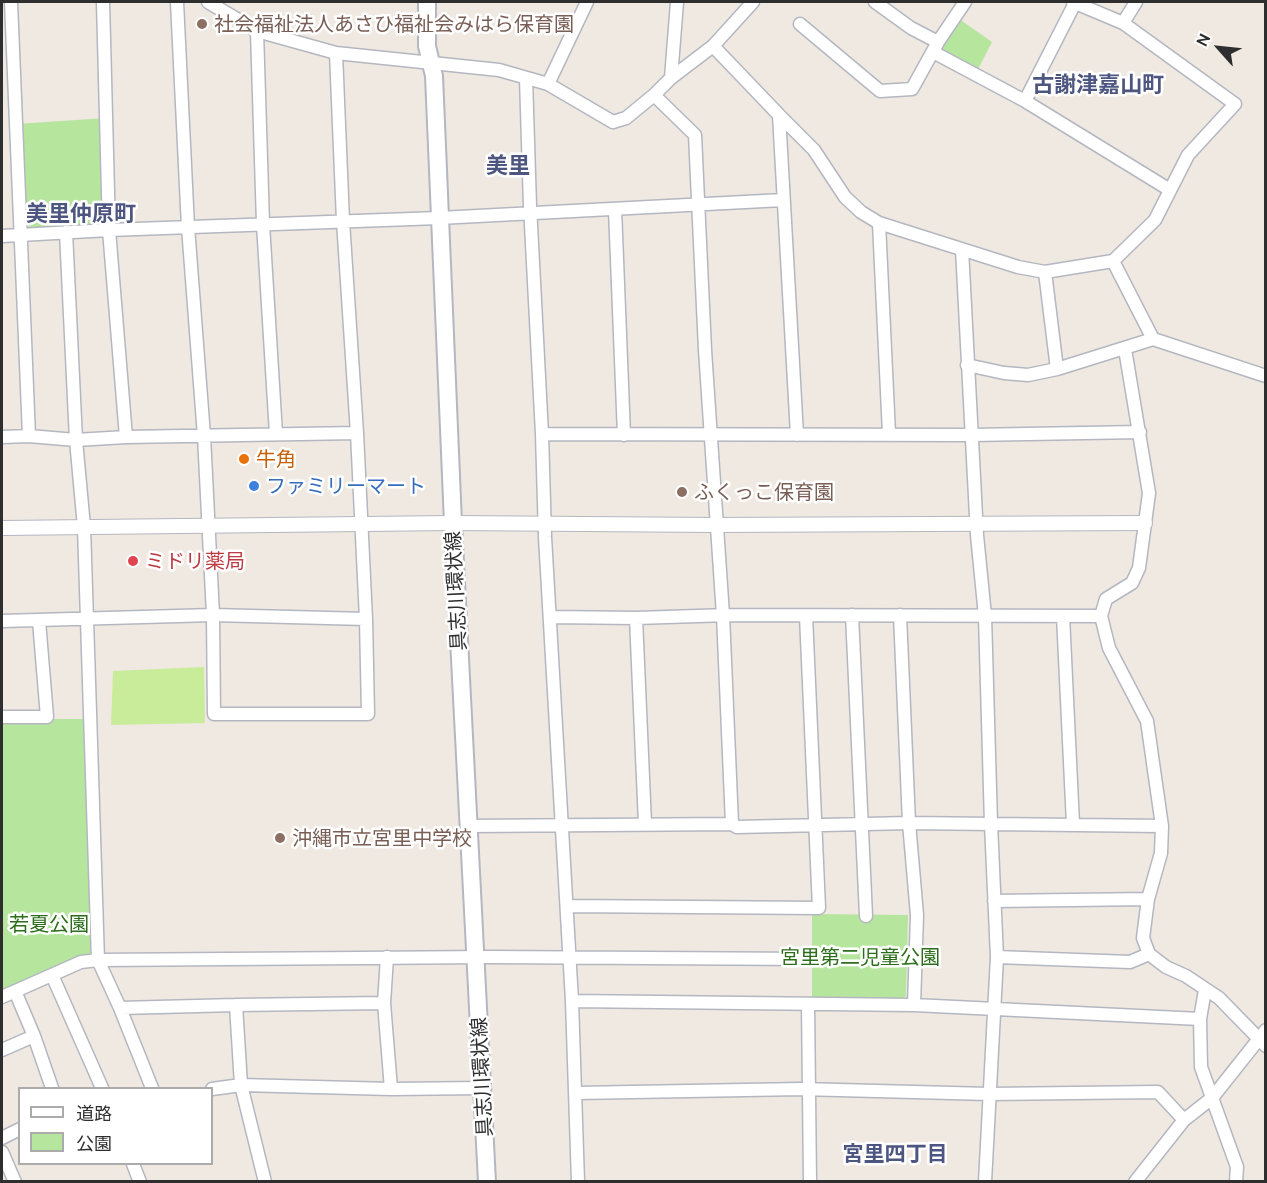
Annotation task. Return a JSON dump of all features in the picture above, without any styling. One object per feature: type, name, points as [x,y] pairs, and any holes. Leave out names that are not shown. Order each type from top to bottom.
[{"type":"main road","name":"具志川環状線","points":[[427,2],[427,46],[434,76],[453,523],[487,1182]]},
{"type":"street","points":[[11,2],[29,436]]},
{"type":"street","points":[[103,2],[109,230],[126,437]]},
{"type":"street","points":[[177,2],[188,227],[204,436],[213,615],[214,714],[368,714],[357,433],[343,221],[336,53]]},
{"type":"street","points":[[207,2],[256,31],[336,53],[499,70],[548,84],[613,122],[626,118],[712,46],[753,2]]},
{"type":"street","points":[[548,84],[587,2]]},
{"type":"street","points":[[671,78],[677,2]]},
{"type":"street","points":[[875,2],[935,47],[1170,190]]},
{"type":"street","points":[[800,24],[880,91],[912,89],[935,47],[965,2]]},
{"type":"street","points":[[712,46],[814,150],[845,197],[861,212],[879,223],[1018,267],[1045,272],[1113,261],[1155,220],[1188,155],[1235,104],[1123,23],[1074,2],[1025,101]]},
{"type":"street","points":[[1123,23],[1136,2]]},
{"type":"street","points":[[256,31],[263,224],[276,434]]},
{"type":"street","points":[[525,78],[542,434],[544,524],[570,957],[578,1182]]},
{"type":"street","points":[[654,95],[695,135],[710,435],[723,615],[732,824]]},
{"type":"street","points":[[779,115],[797,435]]},
{"type":"street","points":[[2,237],[66,232],[439,218],[783,200]]},
{"type":"street","points":[[615,209],[624,435]]},
{"type":"street","points":[[879,223],[889,434]]},
{"type":"street","points":[[66,232],[76,440],[84,527],[98,960],[151,1087]]},
{"type":"street","points":[[962,249],[971,435],[984,616],[997,957],[985,1182]]},
{"type":"street","points":[[1113,261],[1153,339]]},
{"type":"street","points":[[1045,272],[1057,369]]},
{"type":"street","points":[[967,365],[1004,373],[1028,375],[1057,369],[1153,339],[1266,376]]},
{"type":"street","points":[[1125,349],[1149,493],[1139,568],[1132,583],[1106,599],[1101,616],[1109,648],[1147,721],[1162,826],[1161,853],[1148,899],[1143,938],[1149,954],[1219,999],[1263,1038],[1212,1098],[1184,1120],[1135,1182]]},
{"type":"street","points":[[542,434],[971,435],[1140,432]]},
{"type":"street","points":[[2,437],[29,436],[76,440],[357,433]]},
{"type":"street","points":[[2,528],[453,523],[716,525],[1145,523]]},
{"type":"street","points":[[2,621],[213,615],[366,619]]},
{"type":"street","points":[[852,615],[866,916]]},
{"type":"street","points":[[900,615],[909,823],[917,915],[914,1005]]},
{"type":"street","points":[[567,906],[819,908],[806,616]]},
{"type":"street","points":[[1063,616],[1073,824]]},
{"type":"street","points":[[550,617],[1101,616]]},
{"type":"street","points":[[636,618],[645,824]]},
{"type":"street","points":[[2,717],[47,717],[39,621]]},
{"type":"street","points":[[469,826],[645,824],[732,824],[737,826],[860,823],[1162,826]]},
{"type":"street","points":[[994,901],[1148,899]]},
{"type":"street","points":[[997,957],[1130,962],[1149,954]]},
{"type":"street","points":[[387,957],[384,1003],[391,1089]]},
{"type":"street","points":[[2,997],[81,962],[98,960],[387,957],[810,959]]},
{"type":"street","points":[[52,975],[101,1087]]},
{"type":"street","points":[[1205,990],[1200,1019],[1201,1067],[1236,1167],[1236,1182]]},
{"type":"street","points":[[15,991],[34,1036],[51,1087]]},
{"type":"street","points":[[572,1001],[914,1005],[1200,1019]]},
{"type":"street","points":[[120,1008],[384,1003]]},
{"type":"street","points":[[808,1004],[810,1182]]},
{"type":"street","points":[[236,1005],[241,1085],[265,1182]]},
{"type":"street","points":[[2,1050],[34,1036]]},
{"type":"street","points":[[213,1089],[241,1085],[391,1089],[482,1088]]},
{"type":"street","points":[[576,1093],[808,1089],[989,1094],[1158,1092],[1184,1120]]},
{"type":"street","points":[[2,1138],[18,1130]]},
{"type":"street","points":[[2,1152],[15,1182]]},
{"type":"street","points":[[133,1165],[140,1182]]},
{"type":"green space","points":[[955,16],[992,42],[976,73],[932,51]]},
{"type":"green space","points":[[106,118],[109,230],[22,235],[17,124]]},
{"type":"green space","points":[[204,667],[205,723],[111,725],[113,671]]},
{"type":"green space","name":"若夏公園","points":[[2,719],[91,719],[98,960],[2,997]]},
{"type":"green space","name":"宮里第二児童公園","points":[[812,914],[908,915],[906,996],[902,999],[812,997]]},
{"type":"place","name":"社会福祉法人あさひ福祉会みはら保育園","points":[[202,24]]},
{"type":"place","name":"牛角","points":[[244,459]]},
{"type":"place","name":"ファミリーマート","points":[[254,486]]},
{"type":"place","name":"ふくっこ保育園","points":[[682,492]]},
{"type":"place","name":"ミドリ薬局","points":[[133,561]]},
{"type":"place","name":"沖縄市立宮里中学校","points":[[280,838]]},
{"type":"district","name":"古謝津嘉山町","points":[[1098,85]]},
{"type":"district","name":"美里","points":[[508,166]]},
{"type":"district","name":"美里仲原町","points":[[81,214]]},
{"type":"district","name":"宮里四丁目","points":[[895,1154]]}]
